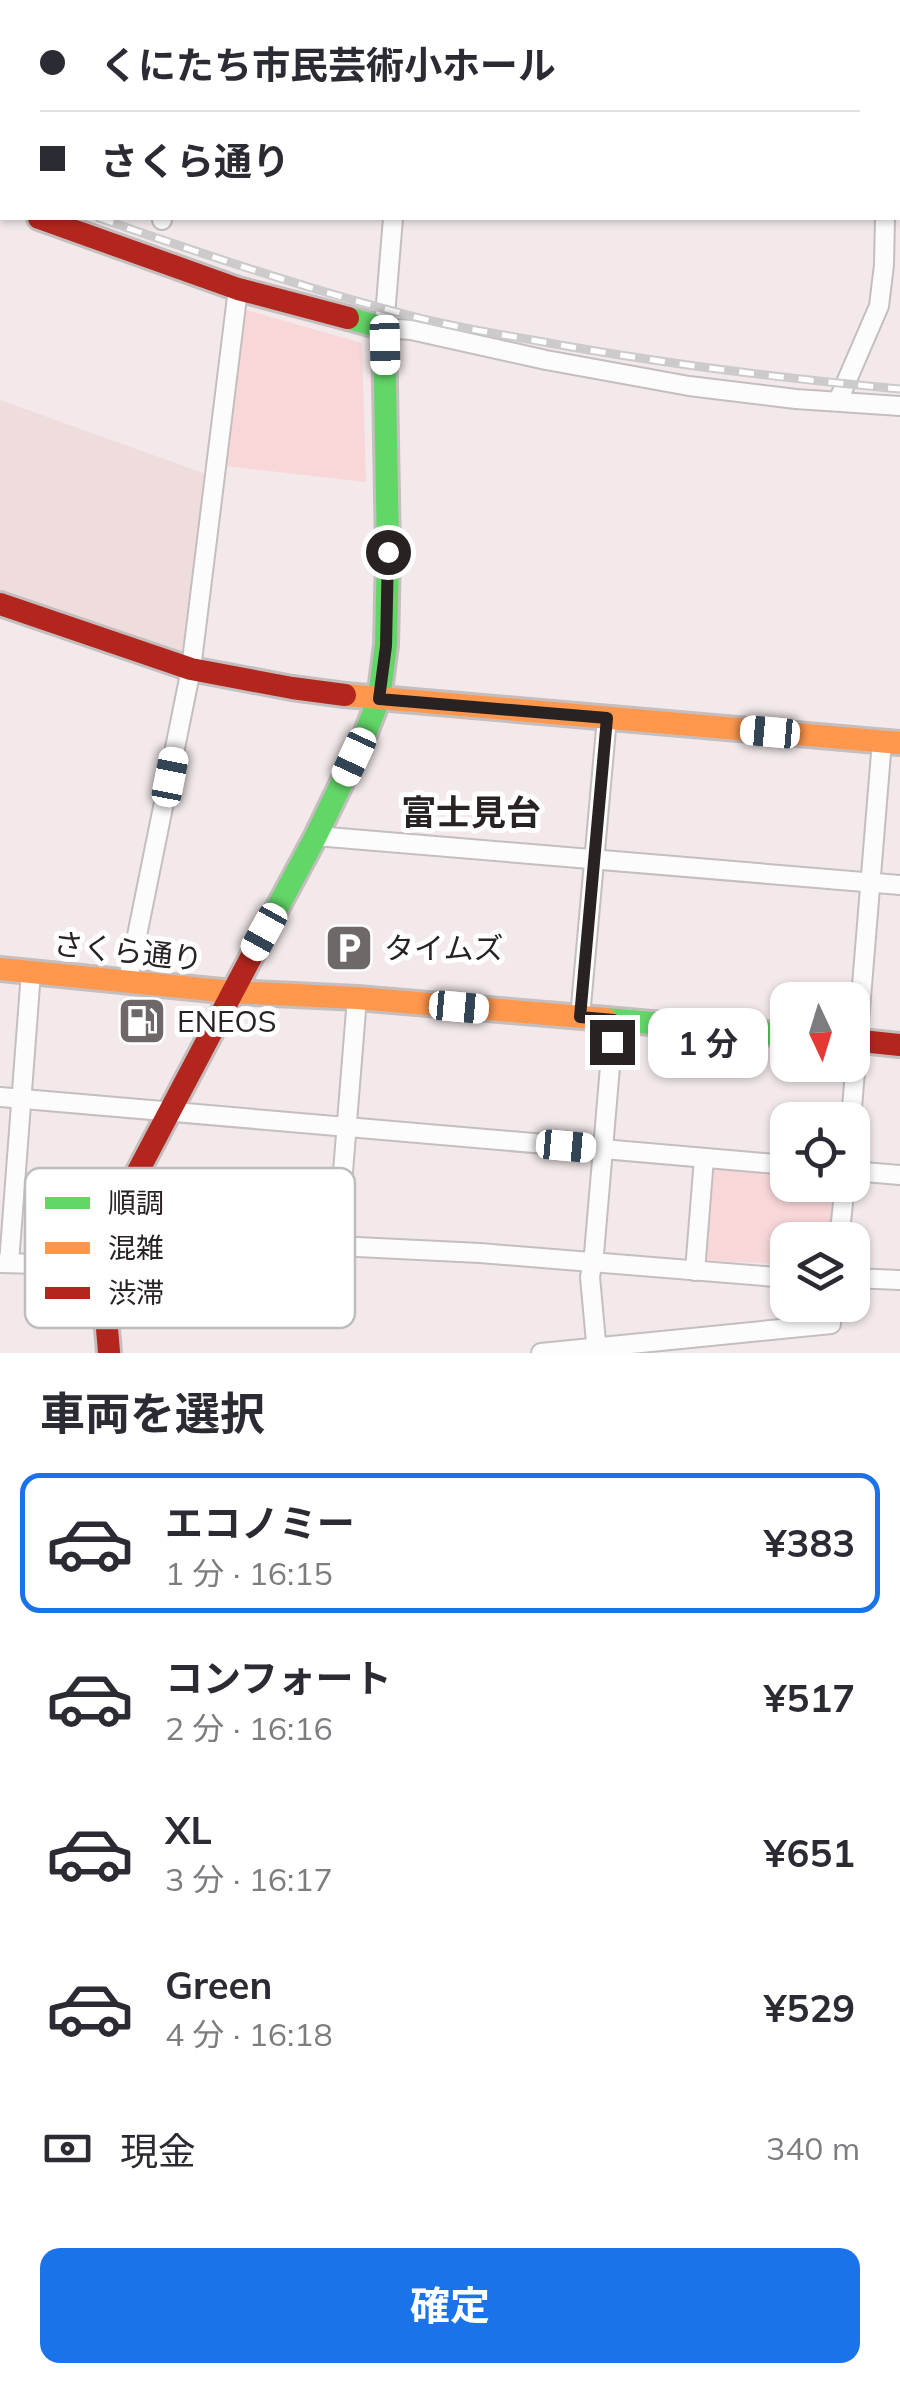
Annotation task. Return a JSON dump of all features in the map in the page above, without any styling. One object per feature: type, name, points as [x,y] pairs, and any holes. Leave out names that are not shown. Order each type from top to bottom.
[{"type":"street","points":[[45,220],[238,289],[364,324],[412,330],[689,386],[900,406]]},
{"type":"street","points":[[140,1168],[316,836],[379,699],[386,646],[388,552],[384,328],[393,220]]},
{"type":"street","points":[[838,401],[879,306],[885,220]]},
{"type":"street","points":[[128,980],[191,669],[238,289]]},
{"type":"street","points":[[0,604],[191,669],[292,688],[379,699],[891,742],[870,882],[861,982]]},
{"type":"street","points":[[580,1017],[607,718]]},
{"type":"street","points":[[316,836],[900,885]]},
{"type":"street","name":"さくら通り","points":[[0,969],[232,992],[358,998],[770,1033]]},
{"type":"street","points":[[4,1263],[6,1209],[22,1098],[32,972]]},
{"type":"street","points":[[344,1168],[358,998]]},
{"type":"street","points":[[597,1350],[590,1277],[614,1020]]},
{"type":"street","points":[[870,1041],[900,1044]]},
{"type":"street","points":[[0,1096],[770,1164]]},
{"type":"street","points":[[695,1270],[704,1158]]},
{"type":"street","points":[[870,1172],[900,1175]]},
{"type":"street","points":[[355,1247],[770,1276]]},
{"type":"street","points":[[870,1279],[900,1280]]},
{"type":"street","points":[[542,1353],[831,1322]]},
{"type":"street","points":[[107,1328],[109,1353]]},
{"type":"shaded area","points":[[243,309],[362,343],[366,482],[226,466]]},
{"type":"shaded area","points":[[0,400],[206,474],[187,649],[181,653],[0,595]]},
{"type":"shaded area","points":[[712,1161],[770,1166],[770,1202],[838,1202],[837,1222],[770,1222],[770,1264],[704,1260]]},
{"type":"railway","points":[[105,220],[289,281],[437,322],[673,363],[900,389]]},
{"type":"traffic: fast","points":[[265,931],[316,836],[379,699],[386,645],[388,552],[384,328],[348,318]]},
{"type":"traffic: fast","points":[[606,1019],[770,1033]]},
{"type":"traffic: slow","points":[[345,695],[900,743]]},
{"type":"traffic: slow","points":[[0,969],[232,992],[357,998],[606,1019]]},
{"type":"traffic: jam","points":[[45,220],[238,289],[348,318]]},
{"type":"traffic: jam","points":[[0,604],[191,669],[345,695]]},
{"type":"traffic: jam","points":[[140,1168],[265,931]]},
{"type":"traffic: jam","points":[[870,1042],[900,1045]]},
{"type":"traffic: jam","points":[[107,1328],[109,1353]]},
{"type":"place","name":"タイムズ","points":[[349,948]]},
{"type":"place","name":"ENEOS","points":[[142,1021]]},
{"type":"district","name":"富士見台","points":[[471,812]]},
{"type":"route","points":[[388,552],[386,646],[379,699],[607,718],[580,1017],[614,1020],[612,1042]]}]
